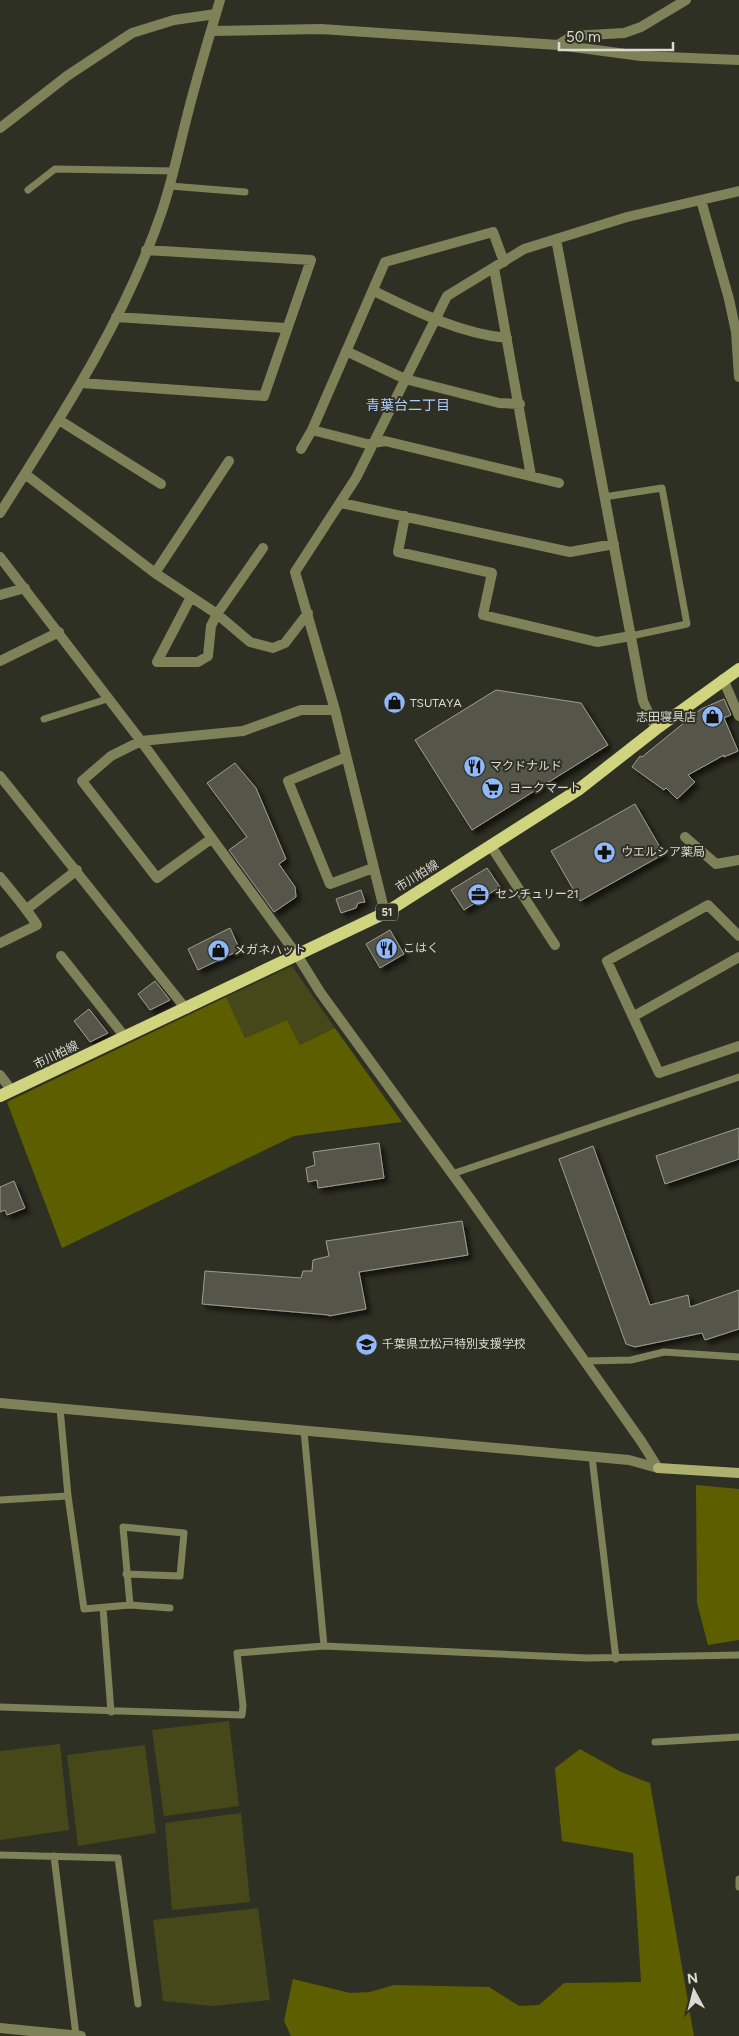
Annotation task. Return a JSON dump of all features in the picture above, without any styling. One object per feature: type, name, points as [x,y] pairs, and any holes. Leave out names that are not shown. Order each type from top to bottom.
[{"type":"main road","name":"市川柏線","points":[[0,1096],[385,913],[578,790],[656,729],[739,669]]},
{"type":"street","points":[[0,513],[81,383],[116,317],[146,250],[170,186],[190,102],[220,0]]},
{"type":"street","points":[[558,45],[572,36],[624,33],[641,27],[682,1]]},
{"type":"street","points":[[0,128],[66,76],[132,33],[174,20],[216,14]]},
{"type":"street","points":[[211,31],[321,29],[558,45],[641,56],[739,60]]},
{"type":"street","points":[[385,913],[336,710],[295,572],[356,478],[447,296],[524,249],[627,217],[739,191]]},
{"type":"street","points":[[701,200],[729,299],[736,332],[739,377]]},
{"type":"street","points":[[301,449],[312,430],[385,262],[493,232],[504,262]]},
{"type":"street","points":[[556,239],[642,701],[656,729]]},
{"type":"street","points":[[81,383],[264,396],[311,260],[146,250]]},
{"type":"street","points":[[494,268],[520,404],[531,476]]},
{"type":"street","points":[[374,291],[434,319],[495,337],[507,338]]},
{"type":"street","points":[[116,317],[286,328]]},
{"type":"street","points":[[346,351],[405,379],[499,403],[520,404]]},
{"type":"street","points":[[59,420],[161,484]]},
{"type":"street","points":[[312,430],[367,444],[385,441],[559,483]]},
{"type":"street","points":[[155,573],[229,460]]},
{"type":"street","points":[[25,474],[155,573],[217,614],[250,642],[273,648],[285,643],[308,613]]},
{"type":"street","points":[[341,502],[570,552],[614,544]]},
{"type":"street","points":[[405,516],[398,552],[492,573],[483,616],[597,642],[631,636]]},
{"type":"street","points":[[191,597],[157,662],[198,662],[208,656],[211,626],[217,614],[263,548]]},
{"type":"street","points":[[0,557],[141,741],[296,955],[320,992],[642,1441],[658,1468]]},
{"type":"street","points":[[0,595],[25,588]]},
{"type":"street","points":[[0,661],[59,632]]},
{"type":"street","points":[[723,679],[739,716]]},
{"type":"street","points":[[211,839],[157,878],[82,781],[111,756],[141,741],[243,731],[301,710],[336,710]]},
{"type":"street","points":[[346,757],[288,781],[330,884],[374,868]]},
{"type":"street","points":[[0,776],[77,870],[186,1009]]},
{"type":"street","points":[[685,837],[716,864],[739,860]]},
{"type":"street","points":[[491,846],[555,945]]},
{"type":"street","points":[[27,909],[77,870]]},
{"type":"street","points":[[0,877],[4,890],[27,909],[37,925],[0,943]]},
{"type":"street","points":[[739,936],[708,905],[606,961],[634,1016],[659,1073],[739,1046]]},
{"type":"street","points":[[61,956],[125,1037]]},
{"type":"street","points":[[634,1016],[739,958]]},
{"type":"street","points":[[0,1075],[12,1091]]},
{"type":"street","points":[[0,1403],[629,1460],[658,1468],[739,1473]]},
{"type":"street","points":[[0,2028],[82,2036]]},
{"type":"lane","points":[[28,190],[55,170],[174,171]]},
{"type":"lane","points":[[170,186],[245,192]]},
{"type":"lane","points":[[604,497],[662,488],[687,624],[631,636]]},
{"type":"lane","points":[[44,719],[107,699]]},
{"type":"lane","points":[[452,1174],[739,1077]]},
{"type":"lane","points":[[585,1361],[631,1360],[664,1352],[739,1357]]},
{"type":"lane","points":[[60,1408],[68,1496],[84,1608],[130,1605],[170,1608]]},
{"type":"lane","points":[[304,1431],[324,1646]]},
{"type":"lane","points":[[592,1457],[616,1659]]},
{"type":"lane","points":[[0,1500],[68,1496]]},
{"type":"lane","points":[[126,1574],[180,1576],[184,1533],[123,1527],[126,1574],[130,1605]]},
{"type":"lane","points":[[103,1608],[111,1712]]},
{"type":"lane","points":[[0,1707],[242,1716],[243,1706],[237,1653],[324,1646],[616,1659],[739,1654]]},
{"type":"lane","points":[[655,1742],[739,1737]]},
{"type":"lane","points":[[0,1855],[118,1858],[138,2004]]},
{"type":"lane","points":[[54,1856],[76,2035]]},
{"type":"lane","points":[[739,1879],[739,1887]]},
{"type":"shaded area","points":[[292,966],[335,1028],[300,1045],[287,1020],[245,1038],[226,997]]},
{"type":"shaded area","points":[[226,997],[245,1038],[287,1020],[300,1045],[335,1028],[402,1122],[294,1136],[62,1248],[7,1102]]},
{"type":"shaded area","points":[[696,1485],[739,1489],[739,1640],[708,1645],[697,1603]]},
{"type":"shaded area","points":[[229,1721],[239,1806],[164,1816],[152,1730]]},
{"type":"shaded area","points":[[60,1744],[69,1830],[0,1840],[0,1751]]},
{"type":"shaded area","points":[[145,1745],[156,1833],[78,1846],[67,1755]]},
{"type":"shaded area","points":[[580,1749],[621,1772],[650,1783],[694,2036],[291,2036],[284,2021],[293,1979],[350,1993],[370,1992],[394,1985],[489,1987],[519,2006],[539,2005],[564,1983],[641,1982],[633,1853],[562,1841],[555,1768]]},
{"type":"shaded area","points":[[241,1813],[250,1902],[172,1910],[165,1823]]},
{"type":"shaded area","points":[[258,1908],[270,2000],[213,2006],[163,2001],[153,1920]]},
{"type":"building","name":"ヨークマート","points":[[496,690],[581,703],[608,745],[472,830],[415,740]]},
{"type":"building","points":[[724,699],[731,715],[724,718],[738,751],[724,757],[724,755],[688,775],[695,782],[677,799],[666,788],[664,790],[632,767],[640,756],[642,757],[701,709]]},
{"type":"building","points":[[235,763],[256,788],[286,859],[279,864],[295,887],[296,897],[274,912],[229,850],[247,837],[207,783]]},
{"type":"building","points":[[635,804],[664,854],[580,901],[551,851]]},
{"type":"building","points":[[487,868],[500,887],[464,910],[451,890]]},
{"type":"building","points":[[361,890],[365,902],[358,903],[356,908],[341,913],[336,899]]},
{"type":"building","points":[[230,928],[240,950],[198,970],[188,949]]},
{"type":"building","points":[[390,930],[404,954],[380,968],[366,944]]},
{"type":"building","points":[[155,981],[170,1000],[150,1010],[138,994]]},
{"type":"building","points":[[89,1009],[108,1033],[90,1042],[74,1021]]},
{"type":"building","points":[[739,1128],[739,1159],[665,1184],[656,1156]]},
{"type":"building","points":[[379,1143],[384,1178],[318,1188],[317,1180],[308,1182],[306,1168],[315,1165],[313,1152]]},
{"type":"building","points":[[593,1146],[650,1305],[688,1295],[690,1307],[739,1290],[739,1329],[705,1340],[702,1333],[635,1347],[626,1344],[559,1159]]},
{"type":"building","points":[[14,1181],[25,1208],[7,1215],[5,1210],[0,1212],[0,1187]]},
{"type":"building","points":[[462,1221],[468,1255],[359,1272],[366,1309],[329,1316],[202,1304],[205,1271],[301,1278],[303,1271],[312,1271],[313,1260],[329,1256],[326,1241]]},
{"type":"place","name":"TSUTAYA","points":[[394,703]]},
{"type":"place","name":"志田寝具店","points":[[712,717]]},
{"type":"place","name":"マクドナルド","points":[[474,766]]},
{"type":"place","name":"ヨークマート","points":[[493,788]]},
{"type":"place","name":"ウエルシア薬局","points":[[605,852]]},
{"type":"place","name":"センチュリー21","points":[[479,894]]},
{"type":"place","name":"こはく","points":[[387,948]]},
{"type":"place","name":"メガネハット","points":[[218,950]]},
{"type":"place","name":"千葉県立松戸特別支援学校","points":[[366,1344]]},
{"type":"district","name":"青葉台二丁目","points":[[408,405]]}]
